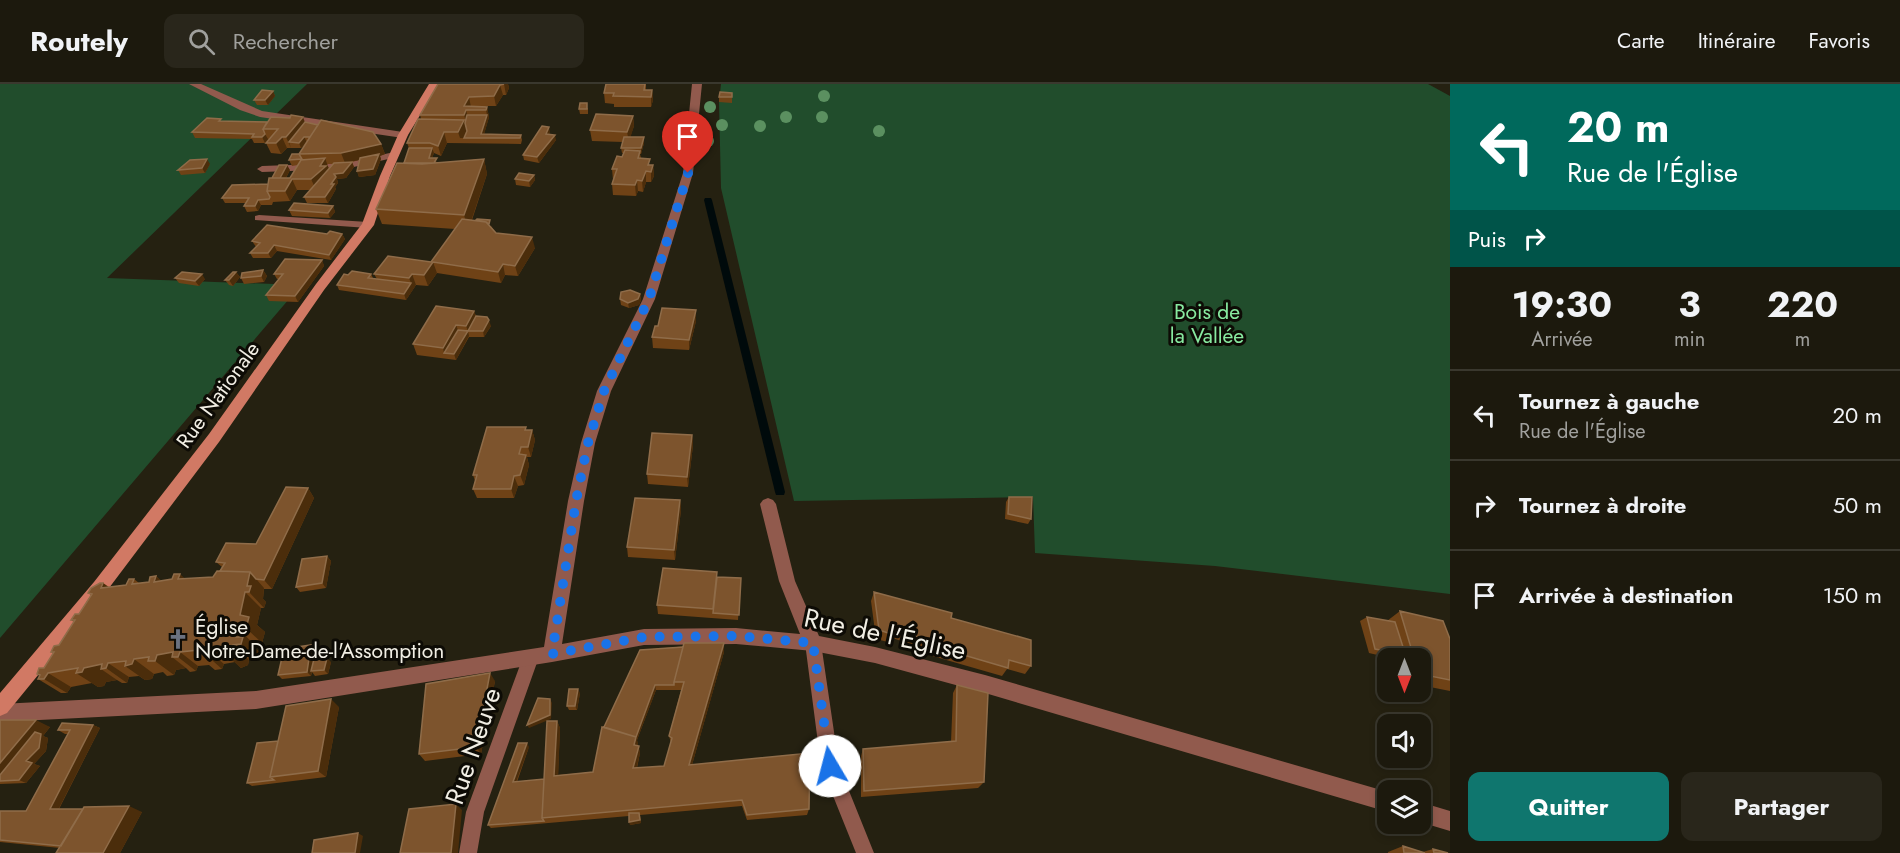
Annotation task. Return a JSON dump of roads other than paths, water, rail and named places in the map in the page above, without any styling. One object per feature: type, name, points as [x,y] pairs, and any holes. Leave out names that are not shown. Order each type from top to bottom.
[{"type":"street","points":[[194,84],[260,114],[403,135]]},
{"type":"street","name":"Rue Nationale","points":[[0,707],[100,587],[214,438],[320,287],[368,225],[390,176],[394,155],[403,135],[434,84]]},
{"type":"street","points":[[552,654],[576,501],[588,443],[604,391],[649,299],[688,173],[697,84]]},
{"type":"street","points":[[768,504],[787,581],[813,643]]},
{"type":"street","name":"Rue de l'Église","points":[[0,713],[256,700],[552,654],[644,637],[736,636],[813,643],[875,655],[985,684],[1377,799]]},
{"type":"street","points":[[1431,815],[1450,821]]},
{"type":"lane","points":[[262,169],[345,166],[394,155]]},
{"type":"lane","points":[[259,218],[368,225]]},
{"type":"lane","points":[[100,587],[123,587]]},
{"type":"lane","points":[[813,643],[830,766],[865,853]]},
{"type":"lane","name":"Rue Neuve","points":[[468,853],[475,812],[531,657]]},
{"type":"waterway","points":[[708,200],[780,492]]},
{"type":"place","name":"Église Notre-Dame-de-l'Assomption","points":[[178,639]]},
{"type":"park label","name":"Bois de la Vallée","points":[[1207,324]]}]
